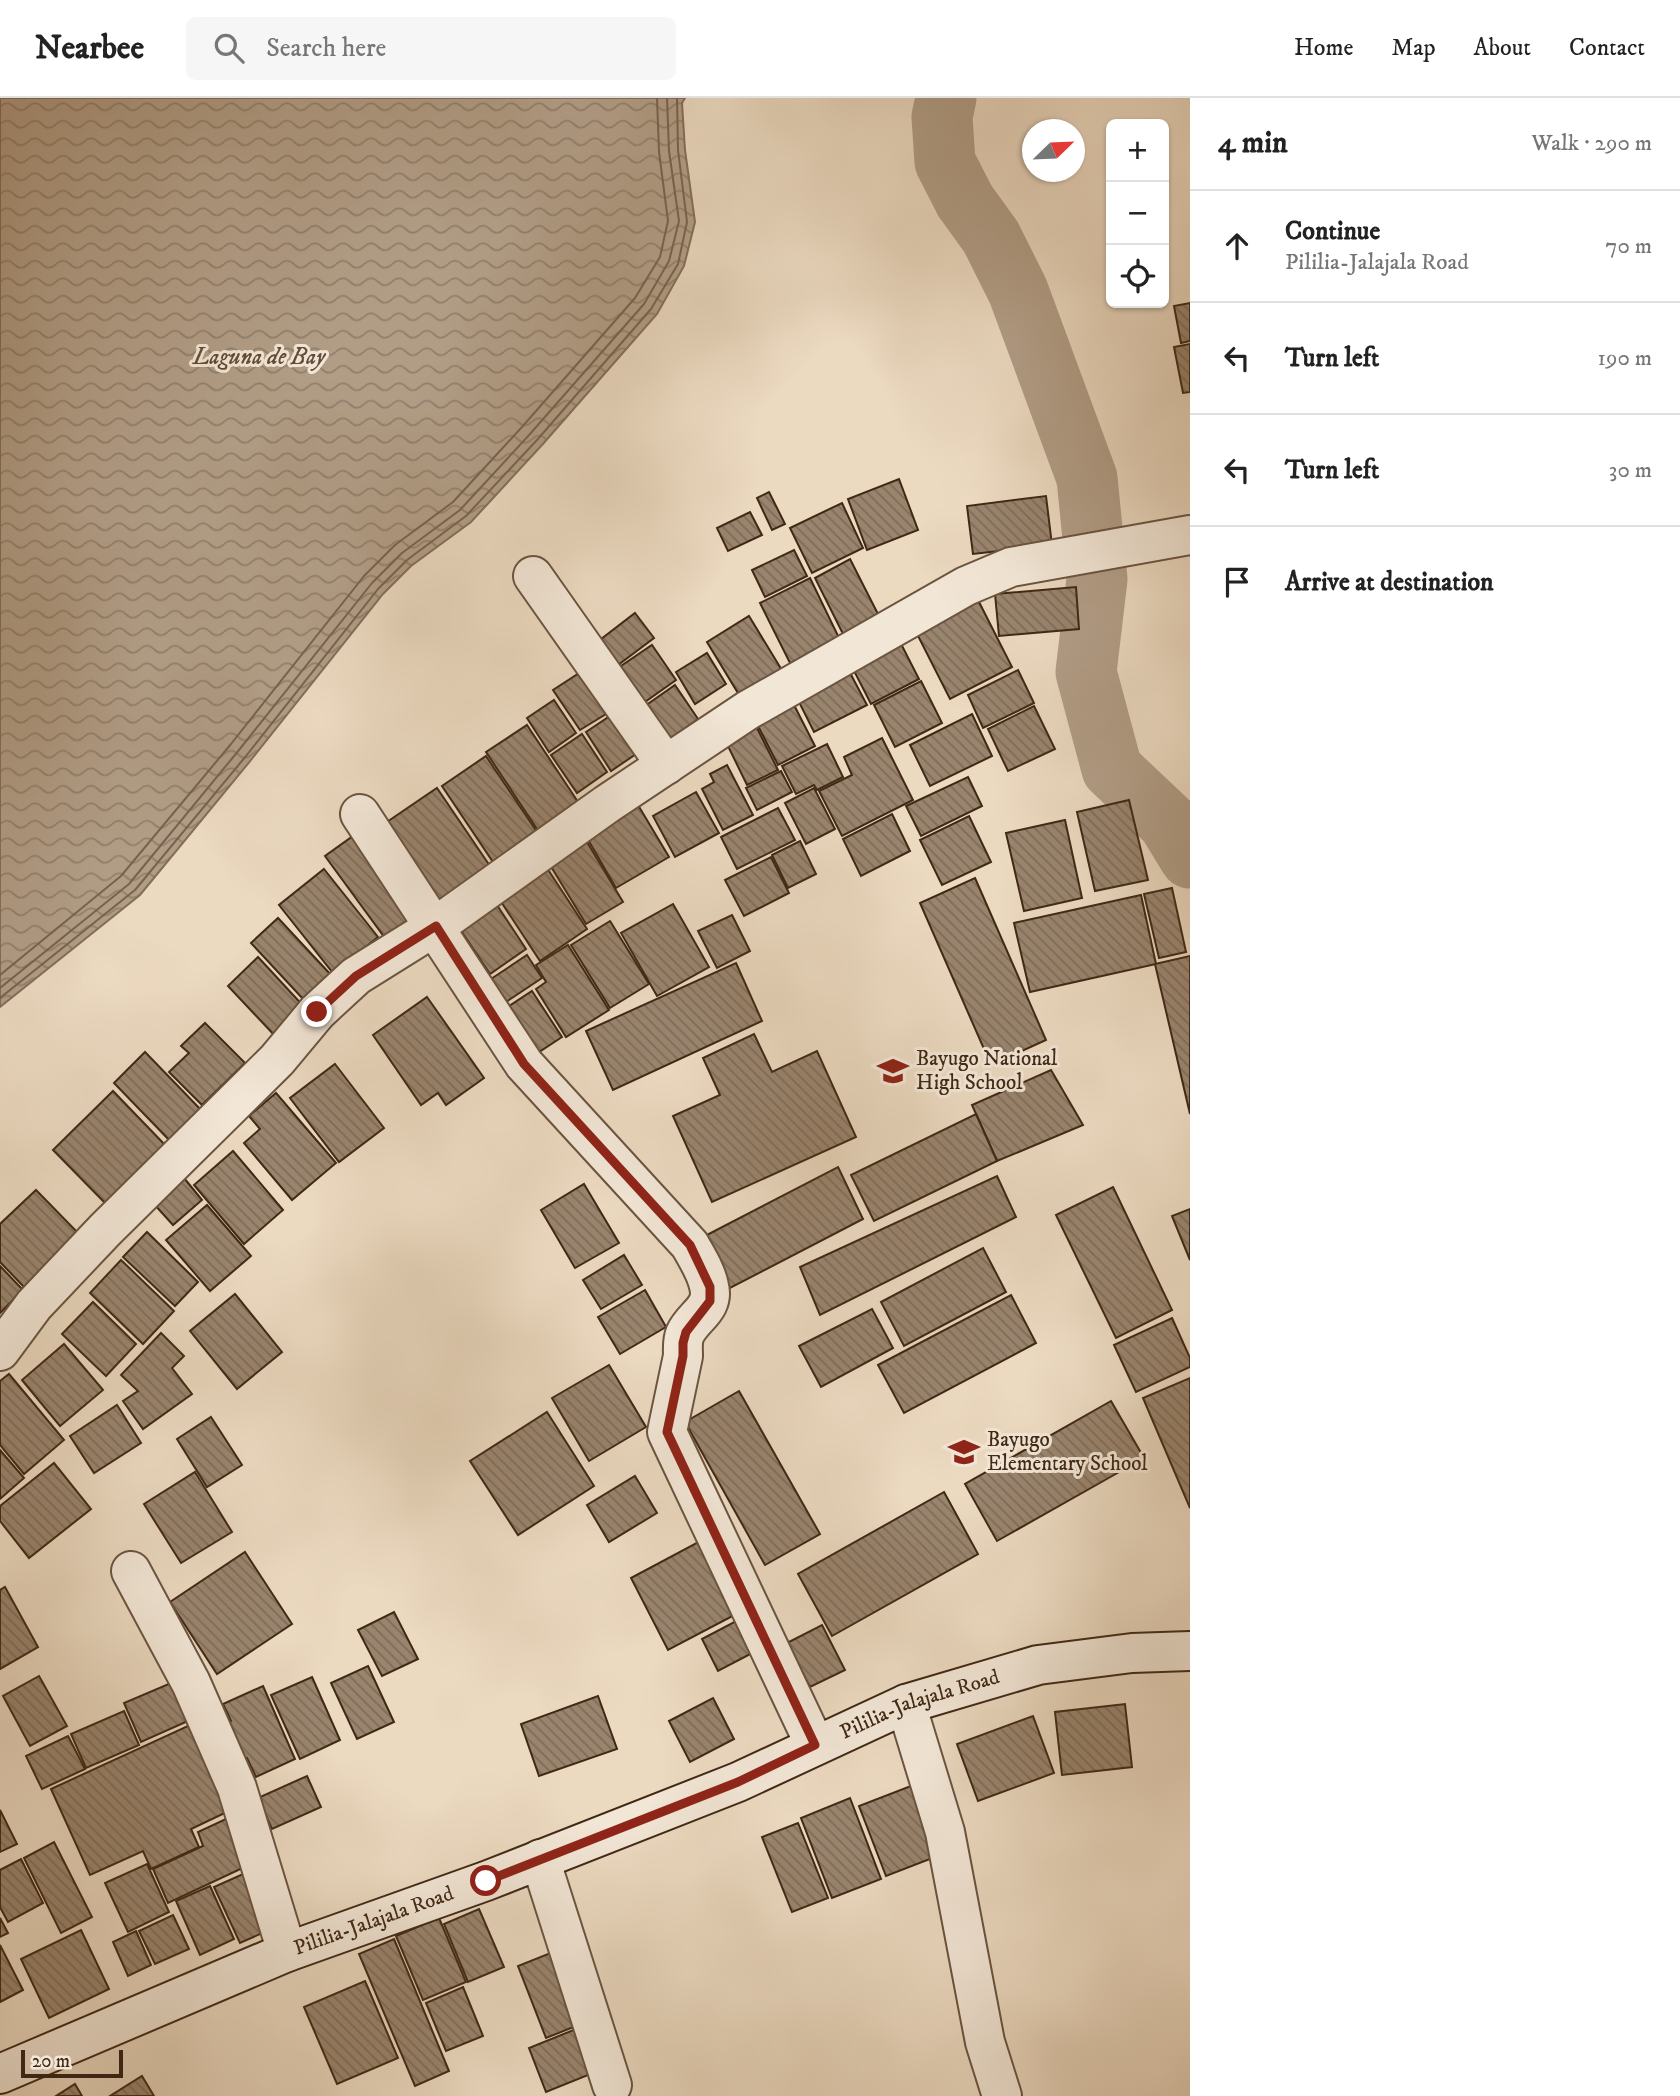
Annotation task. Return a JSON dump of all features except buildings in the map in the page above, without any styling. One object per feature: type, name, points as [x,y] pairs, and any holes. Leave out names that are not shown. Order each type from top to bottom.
[{"type":"street","points":[[0,1351],[51,1286],[277,1060],[317,1012],[356,976],[436,926],[748,710],[967,586],[1011,567],[1190,535]]},
{"type":"street","points":[[533,576],[666,765]]},
{"type":"street","points":[[360,814],[436,926],[524,1064],[690,1245],[703,1270],[710,1287],[710,1301],[686,1332],[667,1432],[815,1745]]},
{"type":"street","points":[[131,1571],[191,1683],[237,1788],[287,1952]]},
{"type":"street","name":"Pililia-Jalajala Road","points":[[0,2074],[287,1952],[486,1881],[738,1782],[906,1704],[1038,1665],[1132,1653],[1190,1651]]},
{"type":"street","points":[[906,1704],[945,1832],[985,2042],[1002,2096]]},
{"type":"street","points":[[540,1858],[612,2085]]},
{"type":"water","name":"Laguna de Bay","points":[[0,98],[685,98],[682,103],[685,150],[695,222],[684,266],[657,314],[542,445],[471,522],[411,566],[383,594],[140,895],[0,1007]]},
{"type":"waterway","points":[[946,98],[942,117],[945,162],[965,201],[991,237],[1018,291],[1087,478],[1097,579],[1086,672],[1112,769],[1168,822],[1190,858]]},
{"type":"place","name":"Bayugo National High School","points":[[893,1071]]},
{"type":"place","name":"Bayugo Elementary School","points":[[964,1452]]},
{"type":"route","points":[[317,1012],[356,976],[436,926],[524,1064],[690,1245],[710,1287],[710,1301],[686,1332],[667,1432],[815,1745],[738,1782],[486,1881]]}]
